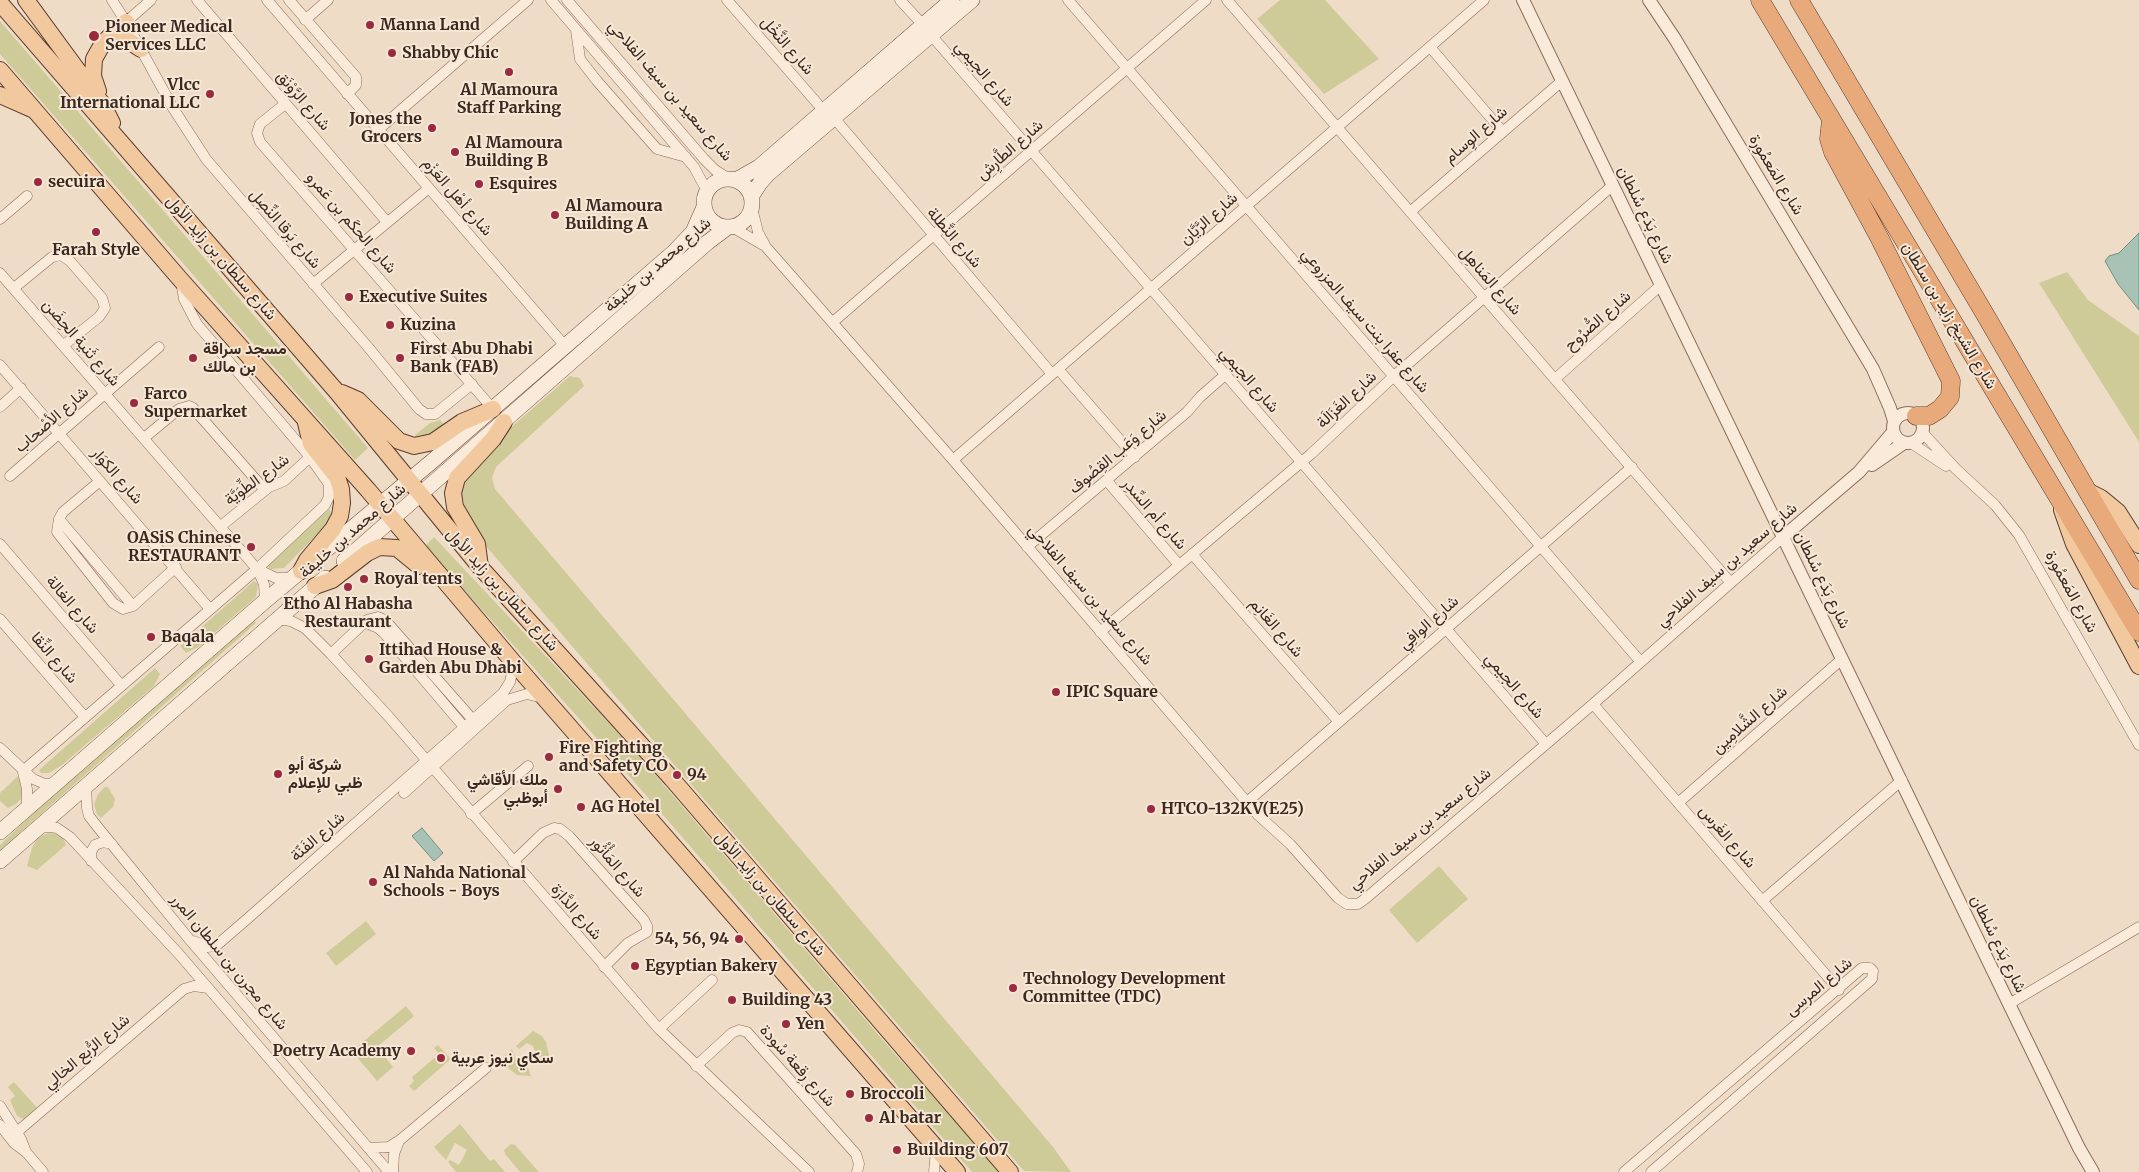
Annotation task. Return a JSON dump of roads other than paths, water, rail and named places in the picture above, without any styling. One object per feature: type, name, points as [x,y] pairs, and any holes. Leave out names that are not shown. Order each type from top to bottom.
[{"type":"highway","name":"شارع الشيخ زايد بن سلطان","points":[[1760,0],[2139,632]]},
{"type":"highway","name":"شارع الشيخ زايد بن سلطان","points":[[1798,0],[1986,316],[2139,580]]},
{"type":"highway","points":[[1831,119],[1829,132],[1833,152],[1879,237],[1951,381],[1950,397],[1940,410],[1916,421]]},
{"type":"main road","points":[[26,0],[103,105]]},
{"type":"main road","points":[[927,30],[952,0]]},
{"type":"main road","points":[[829,115],[759,167],[733,180],[720,180],[712,184],[707,191],[704,207],[710,219],[715,224],[730,227],[744,220],[767,176],[829,115],[927,30],[972,0]]},
{"type":"main road","name":"شارع سلطان بن زايد الأول","points":[[0,3],[337,392],[480,567],[672,779],[1010,1172]]},
{"type":"main road","points":[[123,145],[103,105],[93,76],[93,67],[98,50],[126,22]]},
{"type":"main road","points":[[110,38],[127,40],[141,49]]},
{"type":"main road","points":[[0,70],[180,279],[380,505],[514,663],[957,1172]]},
{"type":"main road","points":[[0,95],[17,104],[37,111]]},
{"type":"main road","points":[[733,180],[746,187],[752,203]]},
{"type":"main road","name":"شارع محمد بن خليفة","points":[[0,832],[296,574],[409,481],[687,240],[698,224],[704,207]]},
{"type":"main road","name":"شارع محمد بن خليفة","points":[[0,861],[86,784],[421,496],[708,242],[730,227]]},
{"type":"main road","points":[[337,392],[352,396],[358,400],[399,441],[414,446],[433,442],[462,422],[493,409]]},
{"type":"main road","points":[[296,574],[337,523],[342,502],[341,489],[336,477],[311,444],[306,429],[306,421]]},
{"type":"main road","points":[[480,567],[476,544],[455,507],[452,493],[457,478],[493,440],[504,422]]},
{"type":"main road","points":[[2087,491],[2101,498],[2118,512],[2139,545]]},
{"type":"main road","points":[[2061,503],[2074,544],[2139,666]]},
{"type":"main road","points":[[352,527],[363,529],[367,536],[365,544]]},
{"type":"main road","points":[[315,586],[332,580],[373,549],[386,546],[402,550],[428,575],[450,587]]},
{"type":"street","name":"شارع بَرقا النِّصِل","points":[[112,0],[173,108],[206,159],[422,412],[431,415],[439,412],[472,384]]},
{"type":"street","points":[[126,22],[151,0]]},
{"type":"street","name":"شارع الرَّوْنَق","points":[[197,0],[387,222]]},
{"type":"street","name":"شارع أهْل العَزْم","points":[[267,0],[566,346]]},
{"type":"street","points":[[289,0],[356,77],[356,85],[347,94]]},
{"type":"street","points":[[305,20],[328,0]]},
{"type":"street","name":"شارع سعيد بن سيف الفلاحي","points":[[551,0],[686,157],[700,176],[707,191]]},
{"type":"street","name":"شارع سعيد بن سيف الفلاحي","points":[[568,0],[704,159],[715,170],[733,180]]},
{"type":"street","name":"شارع النَّخْل","points":[[727,0],[829,115]]},
{"type":"street","name":"شارع الجيمي","points":[[900,0],[1444,629],[1545,743]]},
{"type":"street","name":"شارع عفرا بنت سيف المزروعي","points":[[1068,0],[1640,661]]},
{"type":"street","name":"شارع الطَّارِش","points":[[833,322],[1206,0]]},
{"type":"street","name":"شارع المَناهِل","points":[[1226,0],[1731,582]]},
{"type":"street","name":"شارع الرَّيَّان","points":[[953,460],[1484,0]]},
{"type":"street","name":"شارع بَدَع سُلطان","points":[[1523,0],[2079,1148],[2093,1172]]},
{"type":"street","name":"شارع المَعمُورة","points":[[1649,0],[1675,38],[1873,369],[1900,406],[1916,421],[1956,469],[1995,505],[2019,535],[2139,745]]},
{"type":"street","points":[[379,129],[526,1]]},
{"type":"street","name":"شارع سعيد بن سيف الفلاحي","points":[[576,30],[580,59],[603,88],[657,149],[686,157]]},
{"type":"street","points":[[1430,47],[1503,132]]},
{"type":"street","name":"شارع الوِسام","points":[[1410,212],[1562,81]]},
{"type":"street","name":"شارع الحكَم بن عَمرو","points":[[286,104],[260,124],[258,138],[263,146],[493,409]]},
{"type":"street","name":"شارع النَّطلة","points":[[829,115],[933,236],[1135,458]]},
{"type":"street","name":"شارع الغَزَالَة","points":[[1100,632],[1301,463],[1394,376],[1612,186]]},
{"type":"street","points":[[313,284],[429,188]]},
{"type":"street","points":[[0,219],[27,196]]},
{"type":"street","name":"شارع سعيد بن سيف الفلاحي","points":[[752,203],[758,232],[766,247],[953,460],[1247,802],[1264,821],[1297,851],[1338,898],[1352,905],[1365,899],[1545,743],[1593,704],[1858,472],[1894,427]]},
{"type":"street","name":"شارع سعيد بن سيف الفلاحي","points":[[730,227],[766,247]]},
{"type":"street","points":[[14,288],[52,257],[61,255],[70,261],[102,298],[105,308],[99,317],[64,345]]},
{"type":"street","name":"شارع ثَنية الحِضَن","points":[[0,273],[221,526],[256,569],[264,584],[265,601]]},
{"type":"street","points":[[23,771],[84,716],[256,569],[325,505],[330,494],[329,484],[310,458],[197,324],[184,300],[180,279]]},
{"type":"street","name":"شارع الصُّرُوح","points":[[1555,379],[1661,285]]},
{"type":"street","name":"شارع الأصْحاب","points":[[10,476],[159,347]]},
{"type":"street","name":"شارع الكوَار","points":[[0,365],[176,567],[209,608]]},
{"type":"street","name":"شارع المَعمُورة","points":[[1873,369],[1890,408],[1894,427]]},
{"type":"street","name":"شارع وَعَب القِصُوف","points":[[1026,547],[1135,458],[1225,375]]},
{"type":"street","points":[[0,407],[20,388]]},
{"type":"street","points":[[144,438],[179,408],[193,408],[265,490]]},
{"type":"street","points":[[1904,414],[1916,421],[1920,437],[1907,443],[1895,437],[1894,427],[1904,414]]},
{"type":"street","name":"شارع سعيد بن سيف الفلاحي","points":[[1858,472],[1907,443]]},
{"type":"street","name":"شارع المَعمُورة","points":[[1907,443],[1950,468],[1956,469]]},
{"type":"street","name":"شارع الطِّوَيَّة","points":[[221,526],[265,490],[284,481],[310,458]]},
{"type":"street","name":"شارع الوافِي","points":[[1247,802],[1444,629],[1632,468]]},
{"type":"street","points":[[100,481],[66,509],[59,519],[133,606],[176,567]]},
{"type":"street","name":"شارع أم السِّدِر","points":[[1107,481],[1179,565]]},
{"type":"street","name":"شارع الغالة","points":[[0,544],[122,685]]},
{"type":"street","name":"شارع الغَانِم","points":[[1192,554],[1338,721]]},
{"type":"street","name":"شارع ثَنية الحِضَن","points":[[256,569],[276,578],[296,574]]},
{"type":"street","points":[[331,654],[364,622],[370,618],[378,617],[387,622],[473,720]]},
{"type":"street","name":"شارع النِّقا","points":[[0,619],[84,716]]},
{"type":"street","name":"شارع الدَّارَة","points":[[277,619],[299,624],[331,654],[659,1029],[809,1172]]},
{"type":"street","points":[[364,622],[384,633],[464,727]]},
{"type":"street","name":"شارع الشَّلامِين","points":[[1678,803],[1842,659]]},
{"type":"street","name":"شارع الفَنّة","points":[[404,793],[464,727],[507,688],[512,676],[514,663]]},
{"type":"street","name":"شارع الفَنّة","points":[[189,939],[208,947],[220,943],[507,700],[527,694],[547,700]]},
{"type":"street","name":"شارع الغَرس","points":[[1593,704],[1839,990]]},
{"type":"street","points":[[0,748],[23,771],[38,782],[56,783]]},
{"type":"street","points":[[472,814],[528,766]]},
{"type":"street","points":[[23,771],[27,789],[27,808]]},
{"type":"street","points":[[1762,901],[1902,780]]},
{"type":"street","name":"شارع مجرن بن سلطان المرر","points":[[86,784],[89,816],[189,939],[389,1172]]},
{"type":"street","name":"شارع مجرن بن سلطان المرر","points":[[35,829],[50,827],[64,832],[188,965],[367,1172]]},
{"type":"street","name":"شارع المَأْثُور","points":[[513,862],[543,833],[554,828],[560,829],[569,836],[644,920],[647,932],[628,943],[604,967]]},
{"type":"street","points":[[91,861],[91,852],[95,845],[103,842],[112,844]]},
{"type":"street","points":[[2009,1004],[2139,927]]},
{"type":"street","points":[[184,989],[188,980],[188,965]]},
{"type":"street","name":"شارع المرسى","points":[[1624,1172],[1839,990],[1862,968],[1870,968],[1873,971],[1872,979],[1837,1011],[1651,1172]]},
{"type":"street","points":[[659,1029],[712,980]]},
{"type":"street","points":[[184,989],[194,986],[208,988]]},
{"type":"street","name":"شارع الرُّبع الخالِي","points":[[13,1135],[184,989]]},
{"type":"street","name":"شارع رِقعة سُودة","points":[[696,1066],[732,1033],[740,1030],[747,1032],[856,1154],[859,1164],[857,1172]]},
{"type":"street","points":[[369,1148],[389,1147],[400,1140],[486,1068]]},
{"type":"street","points":[[0,1106],[13,1135],[43,1172]]},
{"type":"street","points":[[0,1125],[13,1135]]},
{"type":"street","points":[[1646,1172],[1673,1146],[1673,1142],[1666,1135]]},
{"type":"street","points":[[389,1172],[400,1140]]},
{"type":"street","points":[[934,1172],[936,1150]]},
{"type":"place","name":"Manna Land","points":[[370,25]]},
{"type":"place","name":"Pioneer Medical Services LLC","points":[[94,36]]},
{"type":"place","name":"Shabby Chic","points":[[392,53]]},
{"type":"place","name":"Al Mamoura Staff Parking","points":[[509,72]]},
{"type":"place","name":"Vlcc International LLC","points":[[210,94]]},
{"type":"place","name":"Jones the Grocers","points":[[432,128]]},
{"type":"place","name":"Al Mamoura Building B","points":[[455,152]]},
{"type":"place","name":"secuira","points":[[38,182]]},
{"type":"place","name":"Esquires","points":[[479,184]]},
{"type":"place","name":"Al Mamoura Building A","points":[[555,215]]},
{"type":"place","name":"Farah Style","points":[[96,232]]},
{"type":"place","name":"Executive Suites","points":[[349,297]]},
{"type":"place","name":"Kuzina","points":[[390,325]]},
{"type":"place","name":"مسجد سراقة بن مالك","points":[[193,358]]},
{"type":"place","name":"First Abu Dhabi Bank (FAB)","points":[[400,358]]},
{"type":"place","name":"Farco Supermarket","points":[[134,403]]},
{"type":"place","name":"OASiS Chinese RESTAURANT","points":[[251,547]]},
{"type":"place","name":"Royal tents","points":[[364,579]]},
{"type":"place","name":"Etho Al Habasha Restaurant","points":[[348,587]]},
{"type":"place","name":"Baqala","points":[[151,637]]},
{"type":"place","name":"Ittihad House & Garden Abu Dhabi","points":[[369,659]]},
{"type":"place","name":"IPIC Square","points":[[1056,692]]},
{"type":"place","name":"Fire Fighting and Safety CO","points":[[549,757]]},
{"type":"place","name":"شركة أبو ظبي للإعلام","points":[[278,774]]},
{"type":"place","name":"94","points":[[677,775]]},
{"type":"place","name":"ملك الأقاشي أبوظبي","points":[[558,789]]},
{"type":"place","name":"AG Hotel","points":[[581,807]]},
{"type":"place","name":"HTCO-132KV(E25)","points":[[1151,809]]},
{"type":"place","name":"Al Nahda National Schools - Boys","points":[[373,882]]},
{"type":"place","name":"54, 56, 94","points":[[739,939]]},
{"type":"place","name":"Egyptian Bakery","points":[[635,966]]},
{"type":"place","name":"Technology Development Committee (TDC)","points":[[1013,988]]},
{"type":"place","name":"Building 43","points":[[732,1000]]},
{"type":"place","name":"Yen","points":[[786,1024]]},
{"type":"place","name":"Poetry Academy","points":[[411,1051]]},
{"type":"place","name":"سكاي نيوز عربية","points":[[441,1058]]},
{"type":"place","name":"Broccoli","points":[[850,1094]]},
{"type":"place","name":"Al batar","points":[[869,1118]]},
{"type":"place","name":"Building 607","points":[[897,1150]]}]
